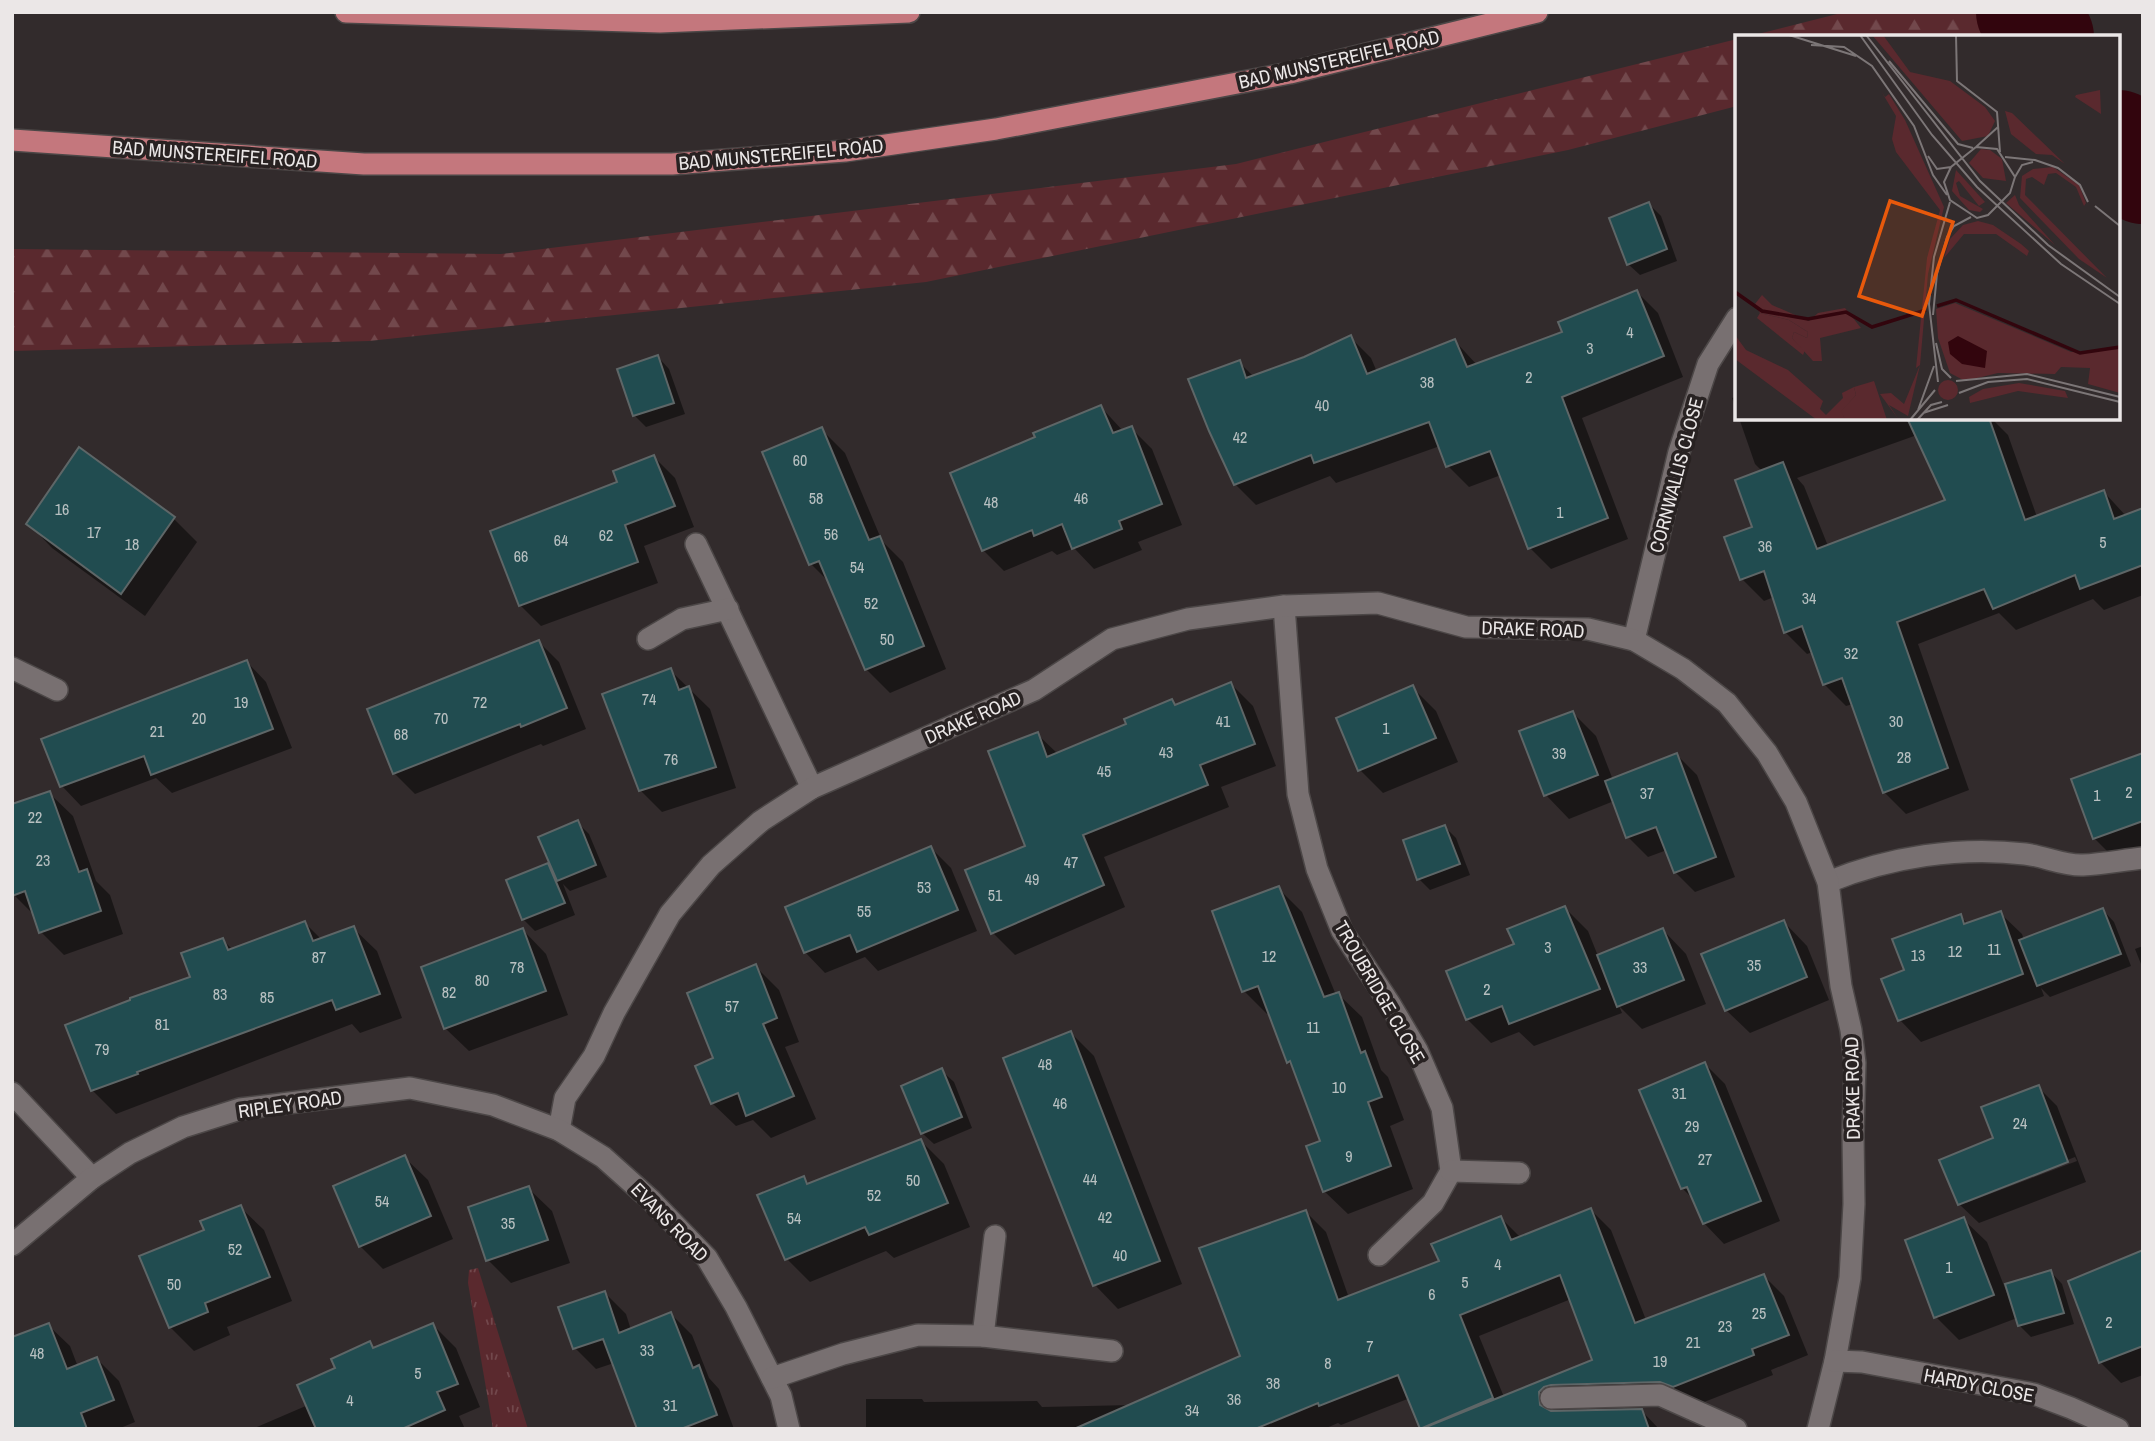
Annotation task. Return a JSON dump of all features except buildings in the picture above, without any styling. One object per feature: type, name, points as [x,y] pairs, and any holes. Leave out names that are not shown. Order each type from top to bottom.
[{"type":"highway","points":[[346,12],[660,22],[909,12]]},
{"type":"highway","name":"BAD MUNSTEREIFEL ROAD","points":[[12,140],[364,164],[672,164],[845,151],[996,128],[1290,73],[1537,12]]},
{"type":"street","name":"CORNWALLIS CLOSE","points":[[1634,640],[1679,452],[1708,365],[1735,320]]},
{"type":"street","points":[[696,544],[812,788]]},
{"type":"street","name":"DRAKE ROAD","points":[[559,1130],[565,1098],[594,1056],[614,1013],[670,914],[710,865],[761,821],[812,788],[1034,690],[1112,639],[1188,619],[1284,606],[1378,603],[1466,627],[1588,629],[1634,640],[1683,669],[1727,703],[1767,753],[1796,802],[1828,882],[1841,986],[1855,1063],[1854,1204],[1850,1278],[1835,1361],[1818,1429]]},
{"type":"street","name":"TROUBRIDGE CLOSE","points":[[1284,606],[1298,794],[1317,869],[1342,931],[1417,1050],[1442,1108],[1451,1171]]},
{"type":"street","points":[[648,639],[682,619],[728,609]]},
{"type":"street","points":[[12,668],[57,690]]},
{"type":"street","points":[[1828,882],[1856,870],[1939,854],[1987,851],[2027,854],[2081,866],[2143,858]]},
{"type":"street","name":"RIPLEY ROAD","points":[[12,1245],[92,1178],[130,1153],[183,1127],[240,1109],[410,1088],[493,1105],[559,1130]]},
{"type":"street","points":[[12,1093],[92,1178]]},
{"type":"street","name":"EVANS ROAD","points":[[559,1130],[603,1157],[651,1200],[706,1258],[719,1275],[772,1378],[789,1429]]},
{"type":"street","points":[[1379,1255],[1433,1203],[1451,1171],[1519,1173]]},
{"type":"street","points":[[983,1336],[995,1236]]},
{"type":"street","points":[[772,1378],[843,1354],[918,1335],[983,1336],[1112,1351]]},
{"type":"street","name":"HARDY CLOSE","points":[[1835,1361],[1861,1362],[2034,1394],[2118,1429]]},
{"type":"street","points":[[1550,1398],[1660,1395],[1736,1429]]},
{"type":"green space","points":[[1845,12],[2091,12],[2005,35],[1754,35]]},
{"type":"green space","points":[[1735,39],[1735,107],[1568,150],[926,282],[369,341],[12,351],[12,249],[501,254],[1236,164]]},
{"type":"green space","points":[[478,1268],[528,1429],[493,1429],[468,1283],[469,1270]]},
{"type":"waterway","points":[[2026,12],[2043,35]]},
{"type":"waterway","points":[[2120,143],[2143,174]]}]
